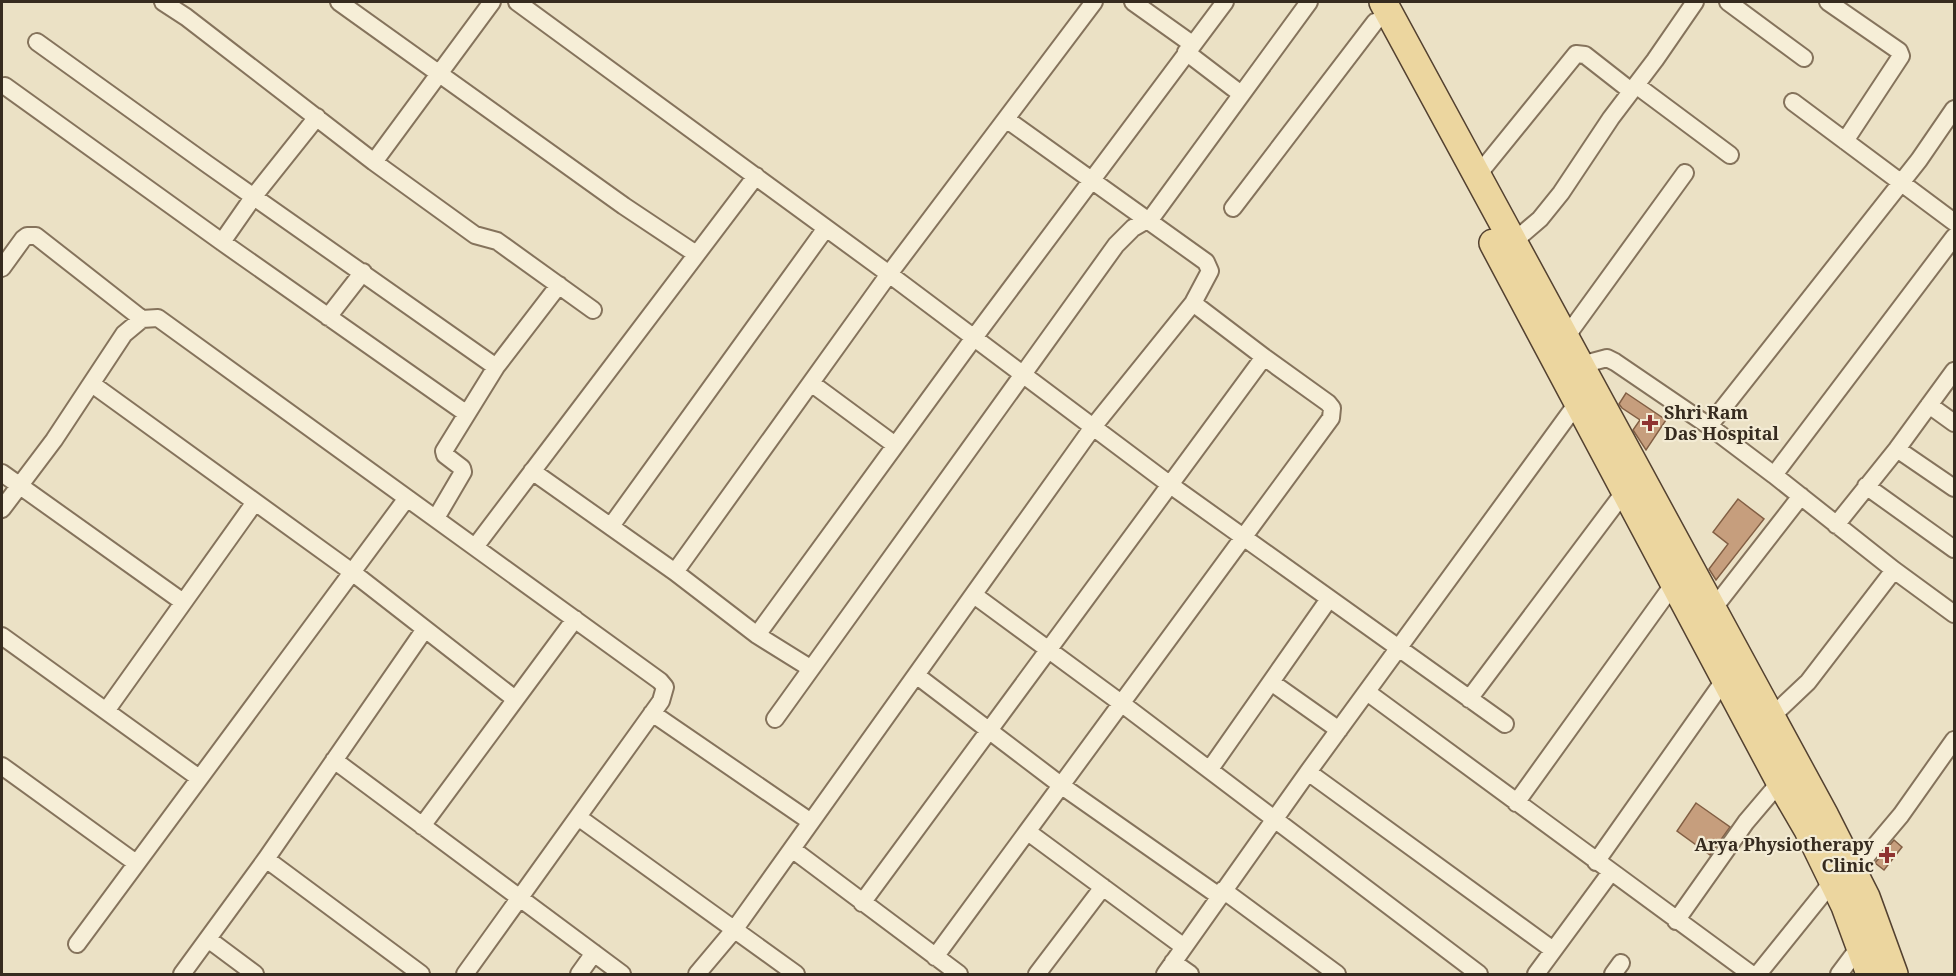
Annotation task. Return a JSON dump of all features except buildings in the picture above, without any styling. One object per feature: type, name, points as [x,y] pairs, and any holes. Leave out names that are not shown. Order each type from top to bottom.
[{"type":"main road","points":[[1374,8],[1477,176],[1505,248],[1566,337],[1771,717],[1843,877],[1845,906],[1870,975]]},
{"type":"main road","points":[[1374,8],[1505,248],[1578,402],[1780,782],[1808,830],[1843,877],[1866,897],[1894,975]]},
{"type":"street","points":[[163,2],[186,17],[374,162],[475,235],[496,241],[593,310]]},
{"type":"street","points":[[339,2],[624,206],[696,254]]},
{"type":"street","points":[[374,162],[437,73],[492,2]]},
{"type":"street","points":[[517,2],[889,274],[1169,484],[1505,724]]},
{"type":"street","points":[[675,572],[889,274],[1094,2]]},
{"type":"street","points":[[1133,2],[1241,94]]},
{"type":"street","points":[[757,635],[1091,179],[1225,2]]},
{"type":"street","points":[[775,719],[1116,245],[1133,228],[1149,220],[1309,2]]},
{"type":"street","points":[[1505,248],[1540,219],[1556,200],[1611,118],[1695,2]]},
{"type":"street","points":[[1728,2],[1804,58]]},
{"type":"street","points":[[1828,2],[1899,51],[1901,56],[1845,141]]},
{"type":"street","points":[[1233,208],[1374,8]]},
{"type":"street","points":[[37,42],[496,366]]},
{"type":"street","points":[[1477,176],[1576,54],[1585,55],[1730,155]]},
{"type":"street","points":[[5,86],[467,414]]},
{"type":"street","points":[[1793,102],[1954,222]]},
{"type":"street","points":[[1708,426],[1901,183],[1954,109]]},
{"type":"street","points":[[222,242],[254,196],[317,117]]},
{"type":"street","points":[[697,975],[734,930],[1093,427],[1193,303],[1210,271],[1209,267],[1149,220],[1006,118]]},
{"type":"street","points":[[1566,337],[1685,173]]},
{"type":"street","points":[[475,547],[756,176]]},
{"type":"street","points":[[611,526],[826,228]]},
{"type":"street","points":[[2,268],[24,237],[36,236],[142,319]]},
{"type":"street","points":[[1774,475],[1954,237]]},
{"type":"street","points":[[328,316],[363,272]]},
{"type":"street","points":[[436,518],[463,474],[462,468],[443,453],[496,366],[559,285]]},
{"type":"street","points":[[935,957],[1243,536],[1324,430],[1332,415],[1332,408],[1328,403],[1193,303]]},
{"type":"street","points":[[2,509],[54,440],[124,334],[142,319],[154,318],[162,321],[660,681],[665,687],[664,694],[652,713],[465,975]]},
{"type":"street","points":[[862,903],[1264,357]]},
{"type":"street","points":[[1581,365],[1611,359],[1774,475],[1894,570],[1954,614]]},
{"type":"street","points":[[1836,525],[1897,449],[1954,371]]},
{"type":"street","points":[[811,383],[895,445]]},
{"type":"street","points":[[92,384],[352,572],[515,699]]},
{"type":"street","points":[[1191,975],[1169,968],[1308,772],[1578,402]]},
{"type":"street","points":[[1929,405],[1954,423]]},
{"type":"street","points":[[1897,449],[1954,488]]},
{"type":"street","points":[[532,471],[675,572],[757,635],[810,668]]},
{"type":"street","points":[[2,473],[183,602]]},
{"type":"street","points":[[1866,486],[1954,549]]},
{"type":"street","points":[[1469,699],[1625,491]]},
{"type":"street","points":[[1713,609],[1801,496]]},
{"type":"street","points":[[77,944],[407,498]]},
{"type":"street","points":[[106,711],[255,502]]},
{"type":"street","points":[[1771,717],[1809,681],[1894,570]]},
{"type":"street","points":[[1516,803],[1674,582]]},
{"type":"street","points":[[974,595],[1121,703],[1479,975]]},
{"type":"street","points":[[1210,770],[1329,599]]},
{"type":"street","points":[[422,826],[575,619]]},
{"type":"street","points":[[182,975],[266,859],[425,629]]},
{"type":"street","points":[[2,636],[199,778]]},
{"type":"street","points":[[916,675],[1062,786],[1221,893],[1337,975]]},
{"type":"street","points":[[1596,862],[1725,679]]},
{"type":"street","points":[[1271,682],[1339,730]]},
{"type":"street","points":[[1367,692],[1750,975]]},
{"type":"street","points":[[652,713],[811,822]]},
{"type":"street","points":[[1758,975],[1843,877],[1901,815],[1954,740]]},
{"type":"street","points":[[334,760],[622,975]]},
{"type":"street","points":[[2,766],[136,863]]},
{"type":"street","points":[[1308,772],[1553,950]]},
{"type":"street","points":[[1676,921],[1746,822],[1780,782]]},
{"type":"street","points":[[578,817],[796,975]]},
{"type":"street","points":[[1028,832],[1184,947]]},
{"type":"street","points":[[792,849],[959,975]]},
{"type":"street","points":[[266,859],[422,975]]},
{"type":"street","points":[[1536,975],[1611,872]]},
{"type":"street","points":[[1037,975],[1103,887]]},
{"type":"street","points":[[207,939],[255,975]]},
{"type":"street","points":[[1839,975],[1860,946]]},
{"type":"street","points":[[579,975],[594,953]]},
{"type":"place","name":"Shri Ram Das Hospital","points":[[1650,423]]},
{"type":"place","name":"Arya Physiotherapy Clinic","points":[[1887,855]]}]
